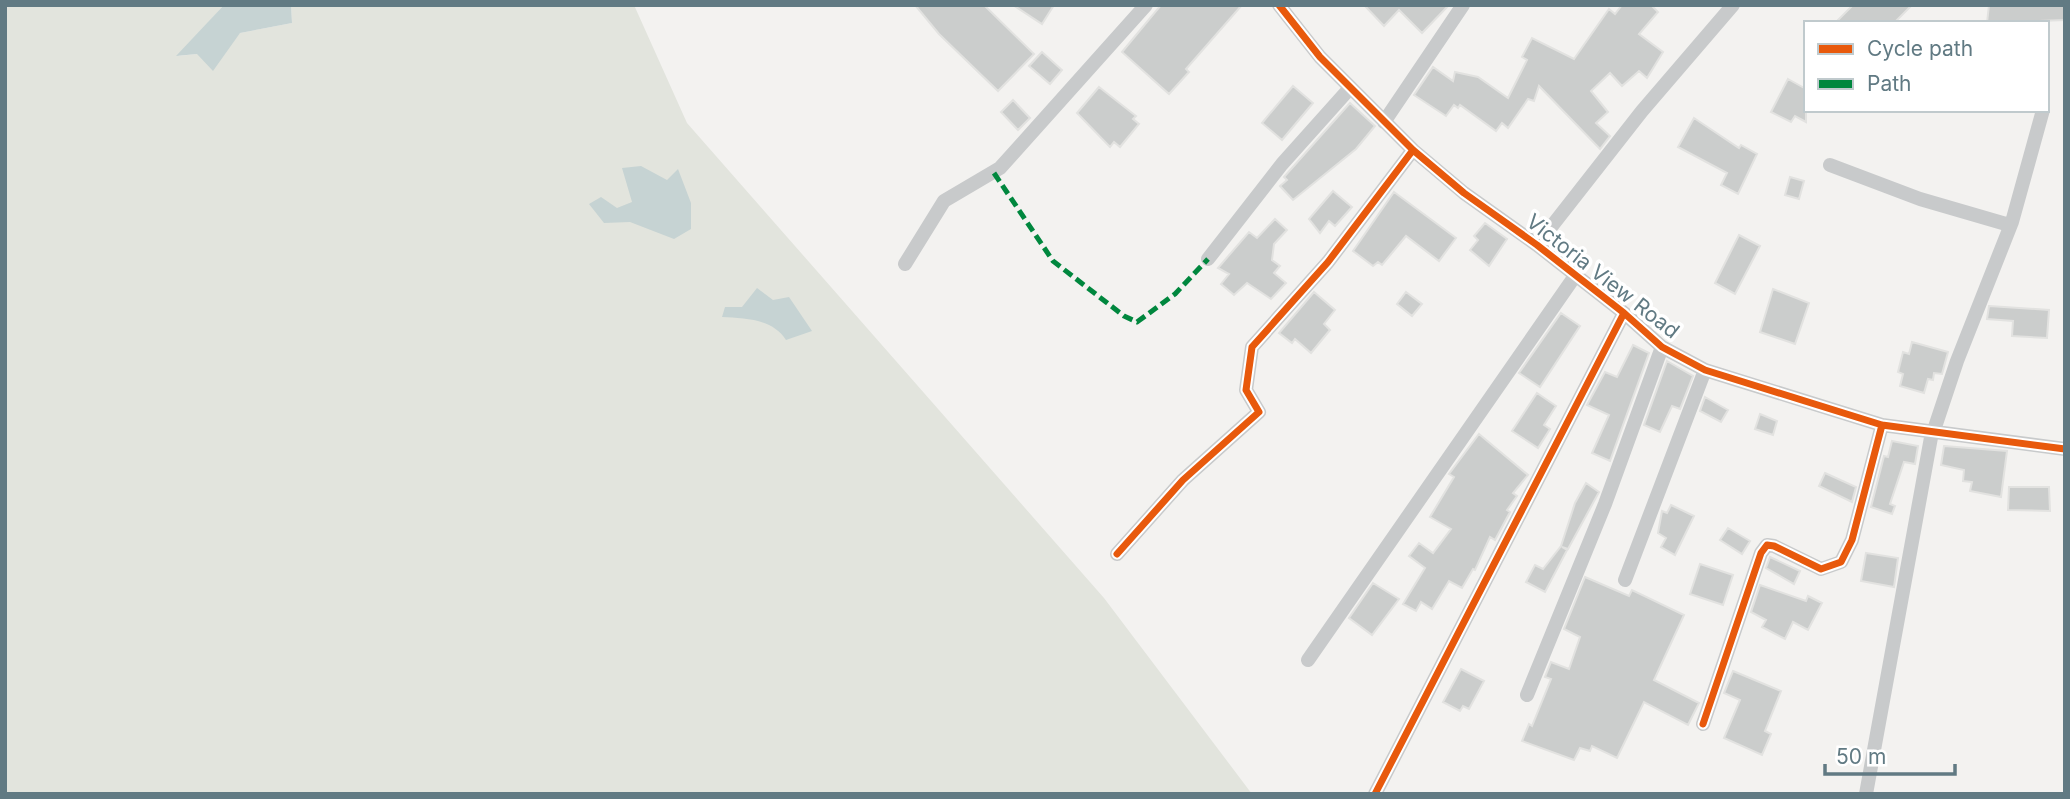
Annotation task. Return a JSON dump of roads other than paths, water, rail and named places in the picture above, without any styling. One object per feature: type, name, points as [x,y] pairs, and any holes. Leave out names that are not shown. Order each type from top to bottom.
[{"type":"street","points":[[905,264],[944,201],[1000,168],[1146,5]]},
{"type":"street","name":"Victoria View Road","points":[[1279,5],[1350,88],[1413,150],[1464,193],[1537,245],[1624,313],[1662,347],[1705,370],[1882,425],[2065,449]]},
{"type":"street","points":[[1384,122],[1463,5]]},
{"type":"street","points":[[1537,245],[1636,119],[1733,5]]},
{"type":"street","points":[[1208,259],[1282,164],[1350,88]]},
{"type":"street","points":[[1866,794],[1933,431],[1957,361],[2012,222],[2042,112]]},
{"type":"street","points":[[1116,554],[1183,480],[1259,412],[1245,390],[1252,347],[1328,262],[1413,150]]},
{"type":"street","points":[[1830,165],[1920,199],[2007,224],[2012,222]]},
{"type":"street","points":[[1308,660],[1576,276]]},
{"type":"street","points":[[1376,794],[1624,313]]},
{"type":"street","points":[[1527,695],[1605,504],[1662,347]]},
{"type":"street","points":[[1625,580],[1705,370]]},
{"type":"street","points":[[1703,724],[1764,548],[1774,546],[1821,569],[1841,562],[1852,540],[1882,425]]}]
